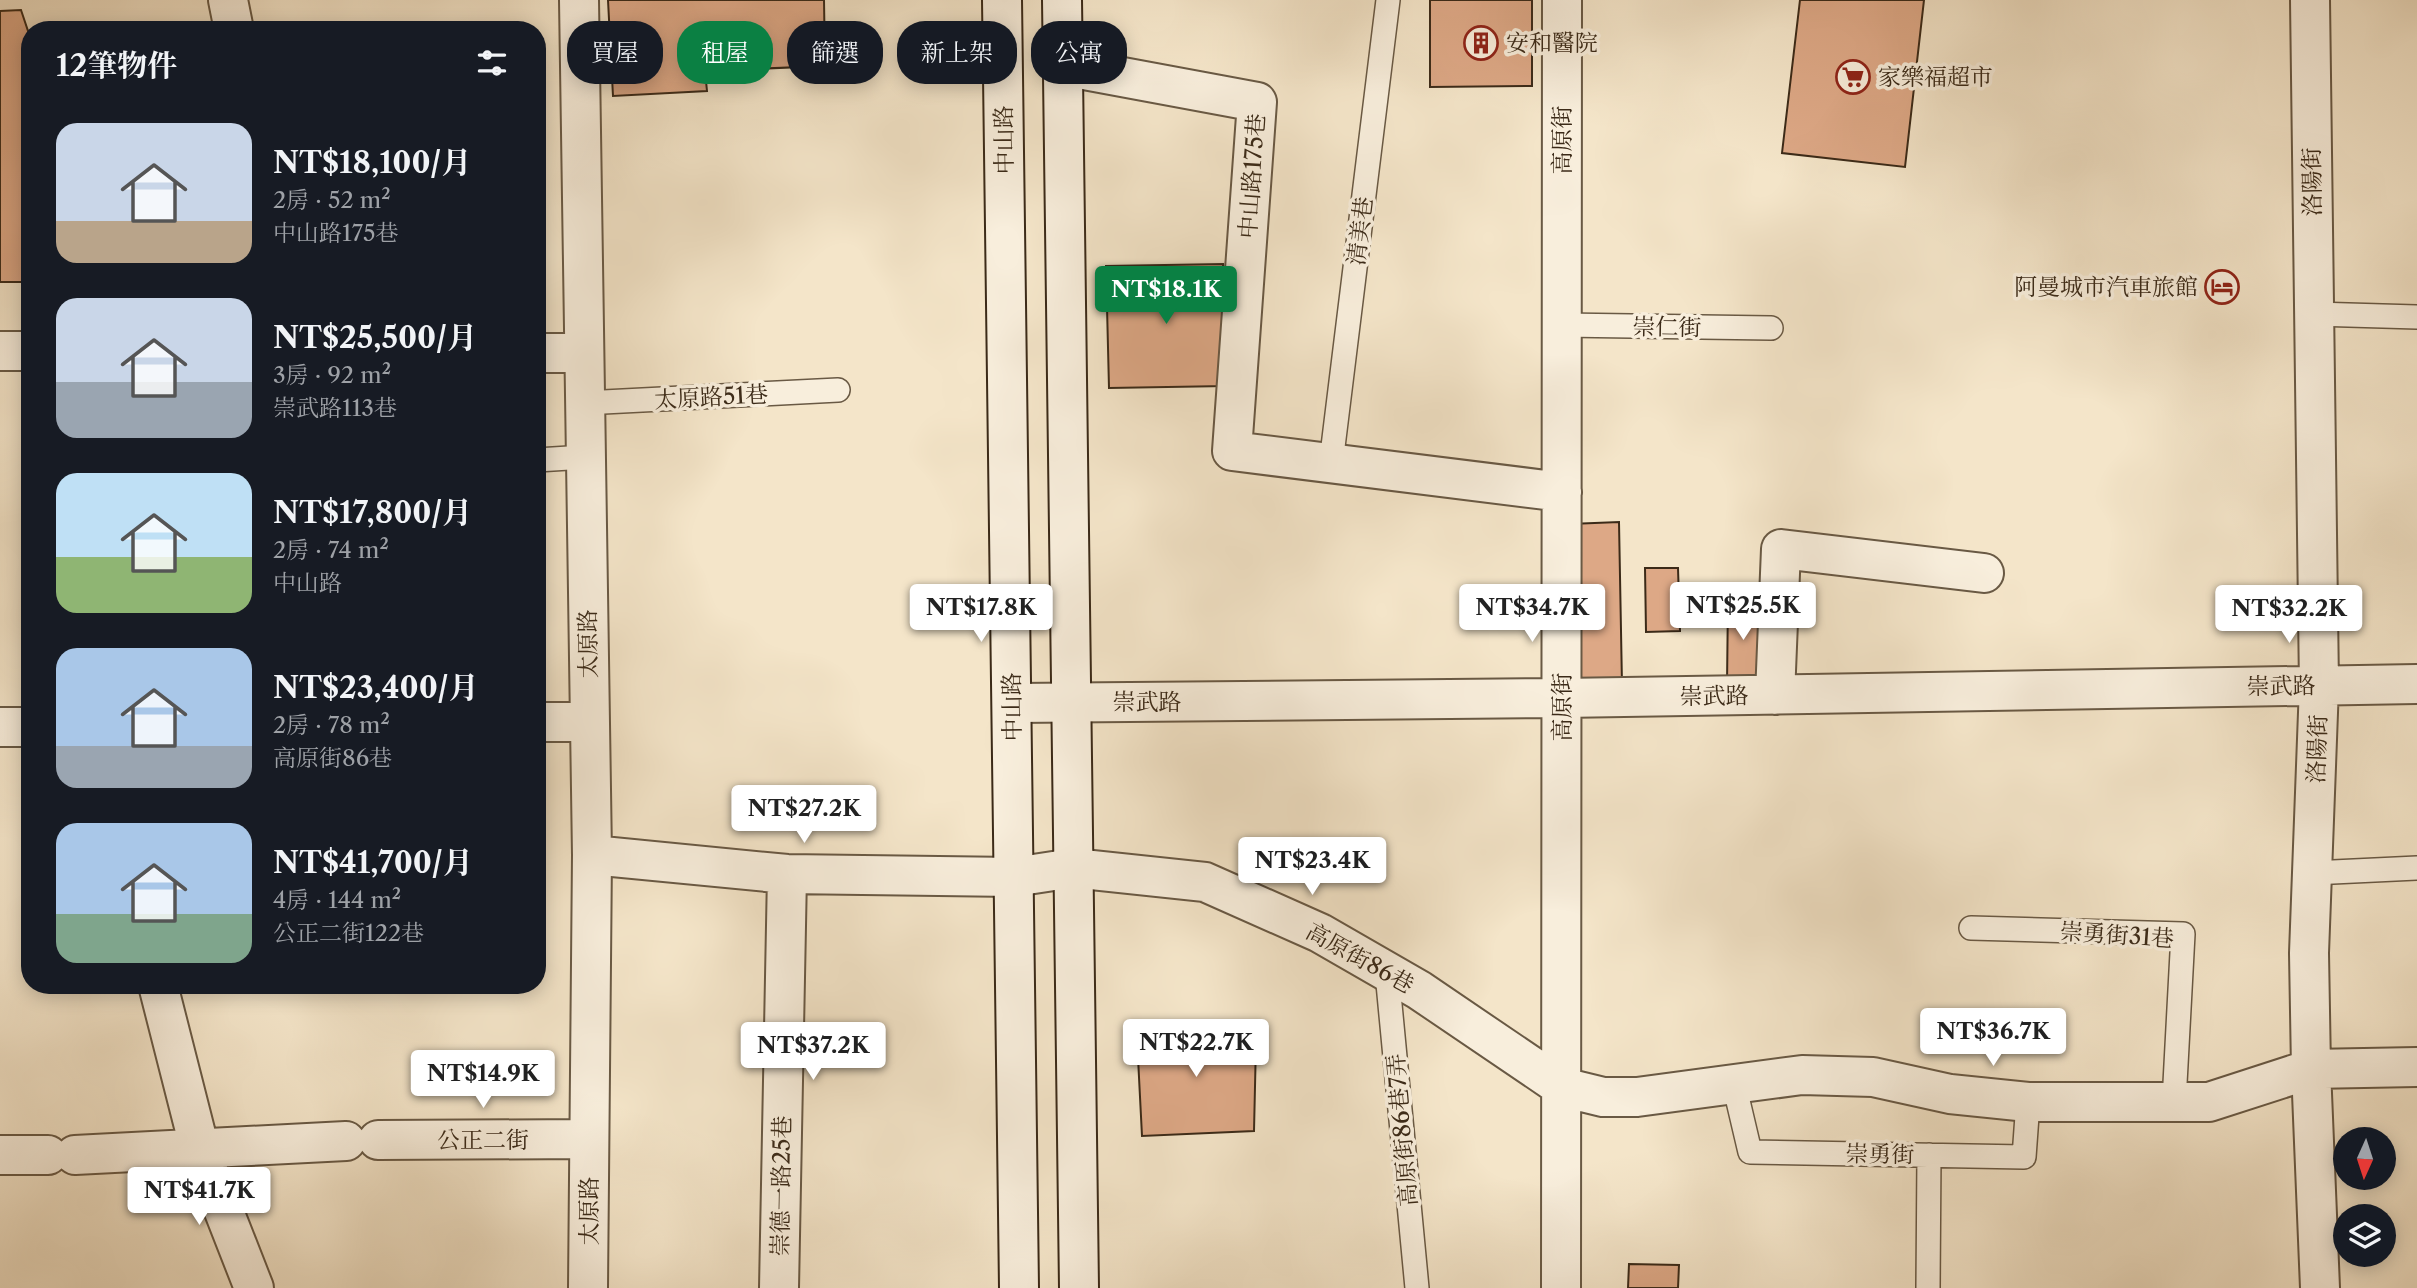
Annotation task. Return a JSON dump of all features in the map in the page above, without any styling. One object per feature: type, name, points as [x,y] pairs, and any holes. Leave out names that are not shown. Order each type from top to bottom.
[{"type":"street","points":[[228,0],[232,21]]},
{"type":"street","name":"太原路","points":[[579,0],[592,855],[589,1288]]},
{"type":"street","name":"中山路","points":[[1002,0],[1019,1288]]},
{"type":"street","points":[[1062,0],[1062,21]]},
{"type":"street","name":"高原街","points":[[1561,1288],[1563,0]]},
{"type":"street","name":"洛陽街","points":[[2310,0],[2319,685],[2309,953],[2320,1288]]},
{"type":"street","name":"中山路175巷","points":[[1127,78],[1257,102],[1233,451],[1562,492]]},
{"type":"street","points":[[1063,84],[1079,1288]]},
{"type":"street","points":[[0,351],[21,351]]},
{"type":"street","points":[[546,353],[584,353]]},
{"type":"street","points":[[1775,695],[1781,549],[1984,573]]},
{"type":"street","name":"崇武路","points":[[1012,703],[1562,698],[2417,684]]},
{"type":"street","points":[[546,722],[589,722]]},
{"type":"street","points":[[0,727],[21,727]]},
{"type":"street","name":"高原街86巷","points":[[592,855],[787,874],[1014,877],[1073,868],[1205,883],[1320,933],[1419,990],[1562,1087]]},
{"type":"street","name":"崇德一路25巷","points":[[779,1288],[787,874]]},
{"type":"street","points":[[160,994],[200,1150],[254,1288]]},
{"type":"street","points":[[1562,1087],[1604,1097],[1637,1097],[1802,1075],[1873,1077],[1951,1094],[2028,1102],[2209,1102],[2311,1069],[2417,1066]]},
{"type":"street","name":"公正二街","points":[[0,1155],[200,1150],[362,1141],[589,1139]]},
{"type":"lane","name":"清美巷","points":[[1331,463],[1388,0]]},
{"type":"lane","points":[[2314,314],[2417,317]]},
{"type":"lane","name":"崇仁街","points":[[1562,325],[1772,328]]},
{"type":"lane","name":"太原路51巷","points":[[584,403],[838,390]]},
{"type":"lane","points":[[546,459],[584,457]]},
{"type":"lane","points":[[2312,873],[2417,868]]},
{"type":"lane","name":"崇勇街31巷","points":[[1971,928],[2183,934],[2174,1102]]},
{"type":"lane","name":"高原街86巷7弄","points":[[1387,973],[1417,1288]]},
{"type":"lane","name":"崇勇街","points":[[1734,1084],[1750,1152],[2024,1157],[2028,1102]]},
{"type":"lane","points":[[1928,1288],[1930,1155]]},
{"type":"building","points":[[608,0],[824,0],[824,21],[787,21],[787,68],[773,68],[773,21],[677,21],[677,84],[706,84],[707,91],[613,96],[612,84],[663,84],[663,21],[609,21]]},
{"type":"building","name":"安和醫院","points":[[1430,0],[1532,0],[1532,86],[1430,87]]},
{"type":"building","name":"家樂福超市","points":[[1800,0],[1924,0],[1905,167],[1782,153]]},
{"type":"building","points":[[21,10],[25,21],[21,21],[21,282],[0,282],[0,11]]},
{"type":"building","points":[[1223,264],[1226,386],[1109,388],[1106,266]]},
{"type":"building","points":[[1619,522],[1622,685],[1572,685],[1570,524]]},
{"type":"building","points":[[1645,568],[1678,568],[1680,631],[1646,632]]},
{"type":"building","points":[[1728,598],[1760,599],[1759,685],[1727,685]]},
{"type":"building","points":[[1139,1022],[1249,1027],[1256,1042],[1254,1131],[1142,1136],[1137,1038]]},
{"type":"building","points":[[1629,1264],[1679,1265],[1678,1288],[1628,1288]]},
{"type":"place","name":"安和醫院","points":[[1481,43]]},
{"type":"place","name":"家樂福超市","points":[[1853,77]]},
{"type":"place","name":"阿曼城市汽車旅館","points":[[2222,287]]}]
